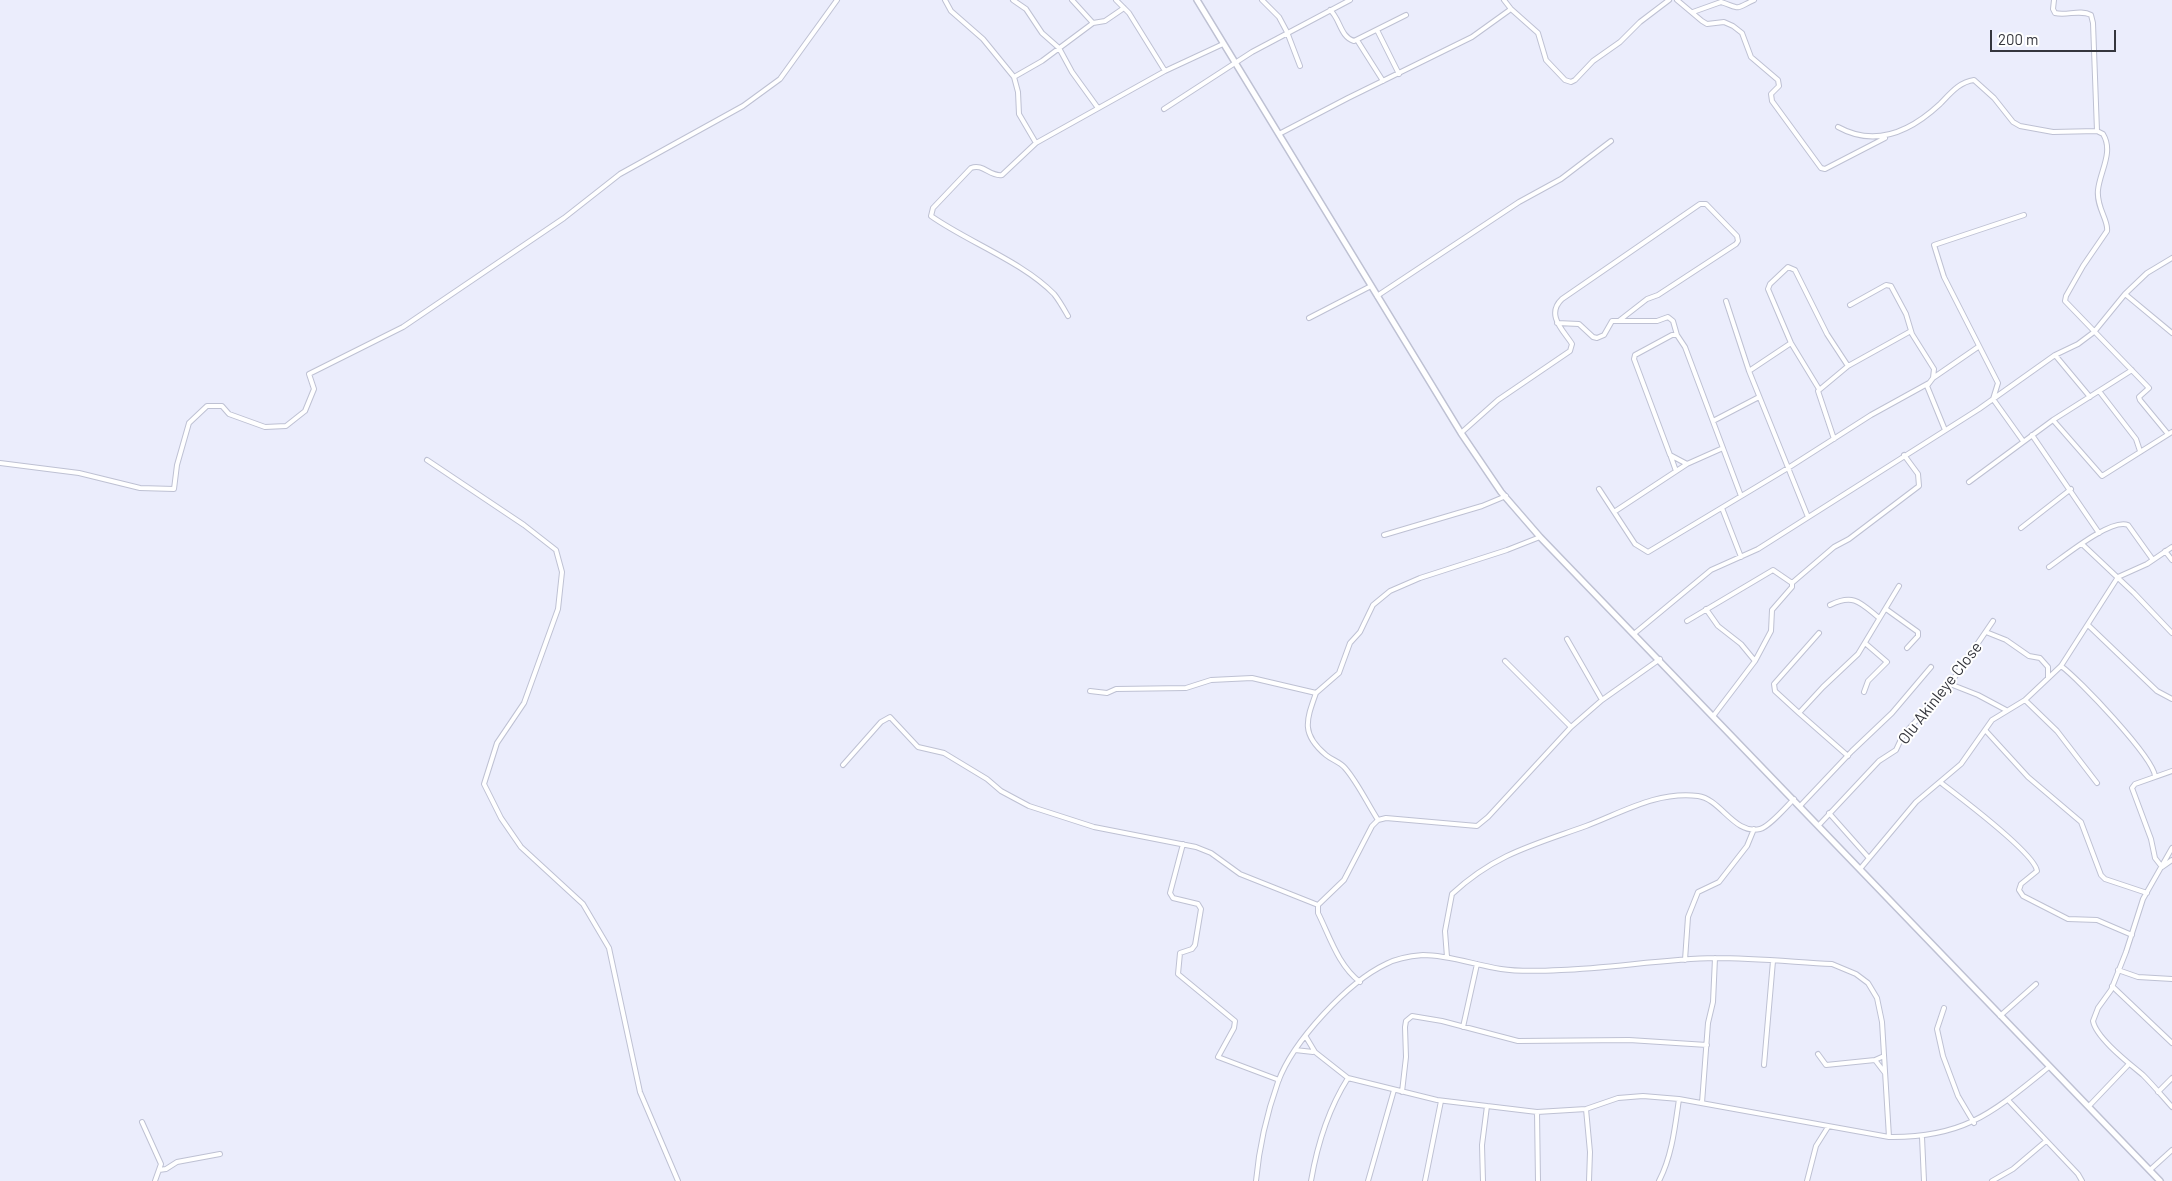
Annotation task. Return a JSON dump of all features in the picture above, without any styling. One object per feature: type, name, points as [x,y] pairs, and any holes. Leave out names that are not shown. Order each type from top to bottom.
[{"type":"main road","points":[[1197,0],[1461,433],[1490,477],[1540,537],[1820,825],[2000,1016],[2160,1181]]},
{"type":"street","points":[[0,463],[79,473],[140,488],[174,489],[177,466],[189,423],[207,406],[222,406],[229,414],[266,427],[286,426],[305,411],[314,390],[309,374],[403,327],[564,218],[620,174],[743,106],[780,79],[836,0]]},
{"type":"street","points":[[945,0],[951,11],[983,39],[1014,77],[1018,92],[1019,114],[1036,143]]},
{"type":"street","points":[[1013,0],[1026,9],[1042,33],[1060,48],[1072,72],[1098,108]]},
{"type":"street","points":[[1072,0],[1093,23]]},
{"type":"street","points":[[1116,0],[1124,8],[1165,71]]},
{"type":"street","points":[[1262,0],[1279,17],[1300,66]]},
{"type":"street","points":[[1164,110],[1252,52],[1350,0]]},
{"type":"street","points":[[1504,0],[1511,9],[1538,33],[1546,60],[1565,80],[1571,82],[1593,61],[1620,42],[1640,22],[1669,0]]},
{"type":"street","points":[[1677,0],[1707,24],[1724,22],[1742,33],[1751,56],[1778,80],[1779,86],[1771,94],[1772,101],[1821,168],[1825,169],[1886,137],[1920,122],[1960,84],[1974,80],[1994,98],[2013,122],[2020,126],[2053,132],[2097,131],[2103,134],[2108,147],[2098,189],[2098,201],[2108,227],[2108,232],[2083,266],[2066,296],[2066,301],[2150,388],[2139,397],[2140,400],[2170,433],[2102,476],[2054,420]]},
{"type":"street","points":[[1693,12],[1721,2],[1732,8],[1738,8],[1754,0]]},
{"type":"street","points":[[2054,0],[2053,9],[2056,13],[2081,12],[2090,15],[2093,23],[2097,131]]},
{"type":"street","points":[[1014,77],[1060,48],[1093,23],[1105,22],[1124,8]]},
{"type":"street","points":[[1279,134],[1472,37],[1511,9]]},
{"type":"street","points":[[1330,10],[1335,14],[1349,40],[1357,40],[1406,16]]},
{"type":"street","points":[[1377,30],[1399,74]]},
{"type":"street","points":[[1357,40],[1383,81]]},
{"type":"street","points":[[1068,316],[1054,294],[1012,262],[974,243],[931,216],[933,208],[971,168],[980,167],[998,176],[1002,175],[1036,143],[1165,71],[1223,44]]},
{"type":"street","points":[[1838,127],[1847,132],[1886,137]]},
{"type":"street","points":[[1377,296],[1519,202],[1561,179],[1611,140]]},
{"type":"street","points":[[1461,433],[1498,400],[1568,354],[1572,344],[1559,329],[1556,307],[1562,299],[1700,204],[1706,204],[1737,236],[1738,241],[1736,244],[1667,290],[1647,299],[1620,320]]},
{"type":"street","points":[[1993,399],[1998,383],[1944,277],[1934,245],[2024,215]]},
{"type":"street","points":[[1635,633],[1710,570],[1758,549],[1993,399],[2055,355],[2078,344],[2094,332],[2125,294],[2147,274],[2172,258]]},
{"type":"street","points":[[1819,389],[1791,343],[1768,289],[1770,284],[1788,267],[1795,270],[1827,334],[1848,366]]},
{"type":"street","points":[[1850,305],[1889,285],[1903,309],[1911,330],[1932,365],[1935,372],[1933,378]]},
{"type":"street","points":[[1309,318],[1371,286]]},
{"type":"street","points":[[2125,294],[2172,333]]},
{"type":"street","points":[[1726,301],[1749,371],[1808,516]]},
{"type":"street","points":[[1558,323],[1579,324],[1593,337],[1598,338],[1604,335],[1612,321],[1639,322],[1670,318],[1685,348],[1741,496]]},
{"type":"street","points":[[1834,439],[1817,394],[1819,389],[1848,366],[1911,330]]},
{"type":"street","points":[[1676,471],[1634,357],[1672,335],[1677,335]]},
{"type":"street","points":[[1749,371],[1791,343]]},
{"type":"street","points":[[1599,489],[1635,544],[1648,552],[1788,468],[1871,415],[1929,383],[1933,378],[1978,347]]},
{"type":"street","points":[[2055,355],[2090,397]]},
{"type":"street","points":[[1969,482],[2023,441],[2132,370]]},
{"type":"street","points":[[1929,383],[1927,386],[1945,430]]},
{"type":"street","points":[[2098,391],[2117,418],[2136,439],[2140,451]]},
{"type":"street","points":[[1713,421],[1759,397]]},
{"type":"street","points":[[1993,399],[2023,441]]},
{"type":"street","points":[[2032,435],[2071,489],[2099,533]]},
{"type":"street","points":[[1614,512],[1687,464],[1724,448]]},
{"type":"street","points":[[1670,455],[1687,464]]},
{"type":"street","points":[[1714,715],[1755,661],[1771,631],[1772,610],[1792,587],[1792,583],[1834,547],[1849,539],[1915,490],[1920,481],[1918,474],[1904,455]]},
{"type":"street","points":[[427,460],[524,525],[556,550],[562,572],[558,609],[524,703],[497,743],[484,784],[501,818],[521,847],[583,904],[609,948],[640,1092],[678,1181]]},
{"type":"street","points":[[2021,528],[2071,489]]},
{"type":"street","points":[[1384,535],[1482,506],[1506,496]]},
{"type":"street","points":[[1722,508],[1741,557]]},
{"type":"street","points":[[2049,567],[2099,533],[2120,523],[2128,525],[2153,560]]},
{"type":"street","points":[[1378,820],[1345,768],[1314,743],[1308,731],[1306,719],[1316,693],[1325,688],[1339,673],[1350,643],[1360,632],[1373,605],[1390,591],[1420,578],[1507,550],[1540,537]]},
{"type":"street","points":[[2082,544],[2118,577],[2172,633]]},
{"type":"street","points":[[1860,869],[1868,857],[1916,802],[1961,764],[1992,720],[2025,700],[2061,666],[2118,577],[2153,560],[2172,547]]},
{"type":"street","points":[[2165,552],[2172,560]]},
{"type":"street","points":[[1687,621],[1774,570],[1777,570],[1792,583]]},
{"type":"street","points":[[1799,713],[1858,654],[1899,586]]},
{"type":"street","points":[[1830,605],[1839,600],[1851,599],[1861,602],[1879,618]]},
{"type":"street","points":[[1706,609],[1718,626],[1741,644],[1755,661]]},
{"type":"street","points":[[1886,609],[1918,632],[1918,636],[1908,648]]},
{"type":"street","name":"Olu Akinleye Close","points":[[1820,825],[1829,813],[1879,761],[1896,750],[1903,735],[1932,706],[1950,684],[1993,621]]},
{"type":"street","points":[[2088,625],[2157,691],[2172,699]]},
{"type":"street","points":[[1986,632],[2006,640],[2029,656],[2040,658],[2048,666],[2048,678]]},
{"type":"street","points":[[1819,633],[1774,684],[1775,691],[1848,756]]},
{"type":"street","points":[[1567,639],[1602,700]]},
{"type":"street","points":[[1864,692],[1868,681],[1886,662],[1865,643]]},
{"type":"street","points":[[1360,982],[1345,969],[1338,957],[1318,912],[1318,905],[1344,880],[1372,826],[1378,820],[1386,818],[1477,826],[1488,817],[1571,728],[1602,700],[1660,659]]},
{"type":"street","points":[[1505,661],[1571,728]]},
{"type":"street","points":[[2061,666],[2070,672],[2139,748],[2155,776]]},
{"type":"street","points":[[1800,806],[1892,713],[1931,667]]},
{"type":"street","points":[[1090,691],[1107,693],[1116,688],[1186,688],[1212,680],[1252,678],[1316,693]]},
{"type":"street","points":[[1950,684],[1978,695],[2006,710]]},
{"type":"street","points":[[2025,700],[2057,731],[2097,784]]},
{"type":"street","points":[[843,765],[880,722],[890,717],[918,747],[944,753],[987,779],[1001,791],[1029,806],[1094,827],[1183,844],[1211,853],[1240,874],[1318,905]]},
{"type":"street","points":[[1986,731],[2028,777],[2081,822],[2100,875],[2105,879],[2147,893]]},
{"type":"street","points":[[2162,867],[2155,858],[2151,839],[2132,788],[2135,784],[2155,776],[2163,776],[2172,771]]},
{"type":"street","points":[[1940,782],[1998,827],[2034,863],[2036,871],[2021,884],[2019,890],[2023,896],[2068,919],[2097,920],[2132,935]]},
{"type":"street","points":[[1447,957],[1445,931],[1452,894],[1491,863],[1528,845],[1663,797],[1704,797],[1712,801],[1739,824],[1754,830],[1766,826],[1794,799]]},
{"type":"street","points":[[1829,813],[1868,857]]},
{"type":"street","points":[[1685,960],[1688,917],[1698,892],[1719,882],[1746,846],[1754,830]]},
{"type":"street","points":[[1183,844],[1170,894],[1173,898],[1198,904],[1201,909],[1195,945],[1178,955],[1178,974],[1235,1021],[1234,1028],[1218,1057],[1279,1080]]},
{"type":"street","points":[[2172,848],[2164,858],[2162,867],[2147,893],[2112,986],[2094,1015],[2094,1025],[2128,1064],[2172,1107]]},
{"type":"street","points":[[2162,867],[2172,860]]},
{"type":"street","points":[[1256,1181],[1266,1127],[1279,1080],[1296,1050],[1347,992],[1360,982],[1385,964],[1423,955],[1447,957],[1503,970],[1560,970],[1715,958],[1832,964],[1849,970],[1868,984],[1877,998],[1882,1022],[1889,1137]]},
{"type":"street","points":[[1702,1103],[1708,1023],[1713,1002],[1715,958]]},
{"type":"street","points":[[1764,1065],[1773,961]]},
{"type":"street","points":[[1463,1028],[1477,964]]},
{"type":"street","points":[[2118,970],[2138,977],[2172,979]]},
{"type":"street","points":[[2000,1016],[2036,984]]},
{"type":"street","points":[[2112,986],[2172,1043]]},
{"type":"street","points":[[1944,1008],[1937,1029],[1943,1056],[1958,1096],[1974,1123]]},
{"type":"street","points":[[1402,1092],[1406,1057],[1404,1034],[1409,1018],[1418,1016],[1518,1041],[1629,1040],[1707,1045]]},
{"type":"street","points":[[1306,1037],[1315,1052],[1348,1078],[1442,1101],[1537,1112],[1586,1109],[1601,1106],[1613,1099],[1643,1096],[1679,1099],[1889,1137],[1922,1137],[1943,1133],[1974,1123],[2008,1100],[2049,1067]]},
{"type":"street","points":[[1296,1050],[1315,1052]]},
{"type":"street","points":[[1818,1054],[1826,1064],[1875,1060],[1884,1056]]},
{"type":"street","points":[[1875,1060],[1885,1073]]},
{"type":"street","points":[[2089,1106],[2128,1064]]},
{"type":"street","points":[[1311,1181],[1326,1125],[1335,1100],[1348,1078]]},
{"type":"street","points":[[2158,1092],[2172,1078]]},
{"type":"street","points":[[1368,1181],[1394,1090]]},
{"type":"street","points":[[1659,1181],[1669,1156],[1679,1099]]},
{"type":"street","points":[[2008,1100],[2078,1174],[2082,1181]]},
{"type":"street","points":[[1424,1181],[1442,1101]]},
{"type":"street","points":[[1483,1181],[1482,1145],[1487,1106]]},
{"type":"street","points":[[1586,1109],[1590,1152],[1589,1181]]},
{"type":"street","points":[[1537,1112],[1538,1181]]},
{"type":"street","points":[[142,1122],[161,1164],[155,1181]]},
{"type":"street","points":[[1807,1181],[1816,1146],[1828,1127]]},
{"type":"street","points":[[1922,1137],[1924,1181]]},
{"type":"street","points":[[1992,1181],[2013,1169],[2046,1141]]},
{"type":"street","points":[[2150,1170],[2172,1150]]},
{"type":"street","points":[[159,1170],[166,1169],[177,1162],[220,1154]]}]
